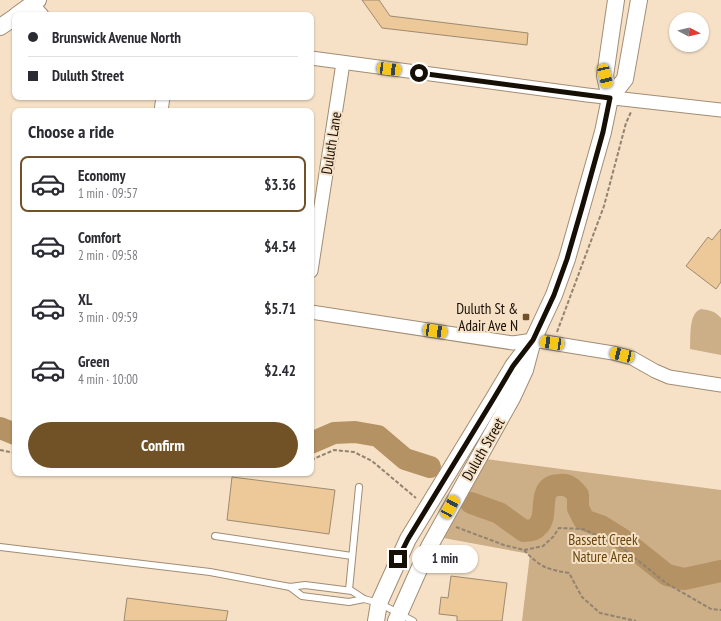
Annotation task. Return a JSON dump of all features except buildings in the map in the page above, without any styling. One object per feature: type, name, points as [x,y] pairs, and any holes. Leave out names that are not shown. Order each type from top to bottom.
[{"type":"street","name":"Duluth Street","points":[[397,617],[429,547],[513,396],[525,370],[533,340],[554,295],[567,259],[603,132],[610,98],[605,76],[616,0]]},
{"type":"street","name":"Duluth Street","points":[[610,98],[625,79],[638,0]]},
{"type":"street","points":[[25,12],[38,6]]},
{"type":"street","points":[[0,27],[12,19]]},
{"type":"street","points":[[314,58],[610,98],[721,110]]},
{"type":"street","name":"Duluth Lane","points":[[314,252],[343,63]]},
{"type":"street","points":[[314,312],[513,342],[533,340],[622,355],[632,358],[655,371],[670,377],[721,384]]},
{"type":"street","name":"Duluth Street","points":[[376,621],[371,601],[513,366],[533,340]]},
{"type":"lane","points":[[349,590],[359,487]]},
{"type":"lane","points":[[215,536],[352,556]]},
{"type":"lane","points":[[0,547],[215,573],[290,588],[302,596],[349,602],[371,601]]},
{"type":"lane","points":[[290,588],[305,585],[349,590],[397,617],[413,621]]},
{"type":"path","points":[[0,450],[12,452]]},
{"type":"path","points":[[314,459],[334,450],[354,452],[372,461],[416,498]]},
{"type":"path","points":[[449,525],[504,545],[524,550],[543,546],[559,528],[583,529],[620,546],[672,586],[711,609],[721,610]]},
{"type":"path","points":[[524,550],[538,564],[554,570],[569,573],[582,598],[600,613],[636,621]]},
{"type":"green space","points":[[701,309],[712,311],[721,318],[721,355],[690,349],[692,321],[697,311]]},
{"type":"green space","name":"Bassett Creek Nature Area","points":[[486,459],[721,490],[721,621],[522,621],[530,554],[438,537]]},
{"type":"waterway","points":[[0,428],[12,433]]},
{"type":"waterway","points":[[314,442],[334,433],[355,432],[378,436],[405,459],[430,467]]},
{"type":"waterway","points":[[471,503],[499,513],[524,531],[530,530],[537,527],[541,521],[545,495],[548,490],[552,486],[566,485],[578,495],[578,508],[584,520],[601,526],[622,539],[667,575],[684,579],[721,571]]},
{"type":"place","name":"Duluth St & Adair Ave N","points":[[526,317]]},
{"type":"route","points":[[398,559],[408,539],[513,366],[533,340],[554,295],[567,259],[583,204],[603,132],[610,98],[419,73]]}]
